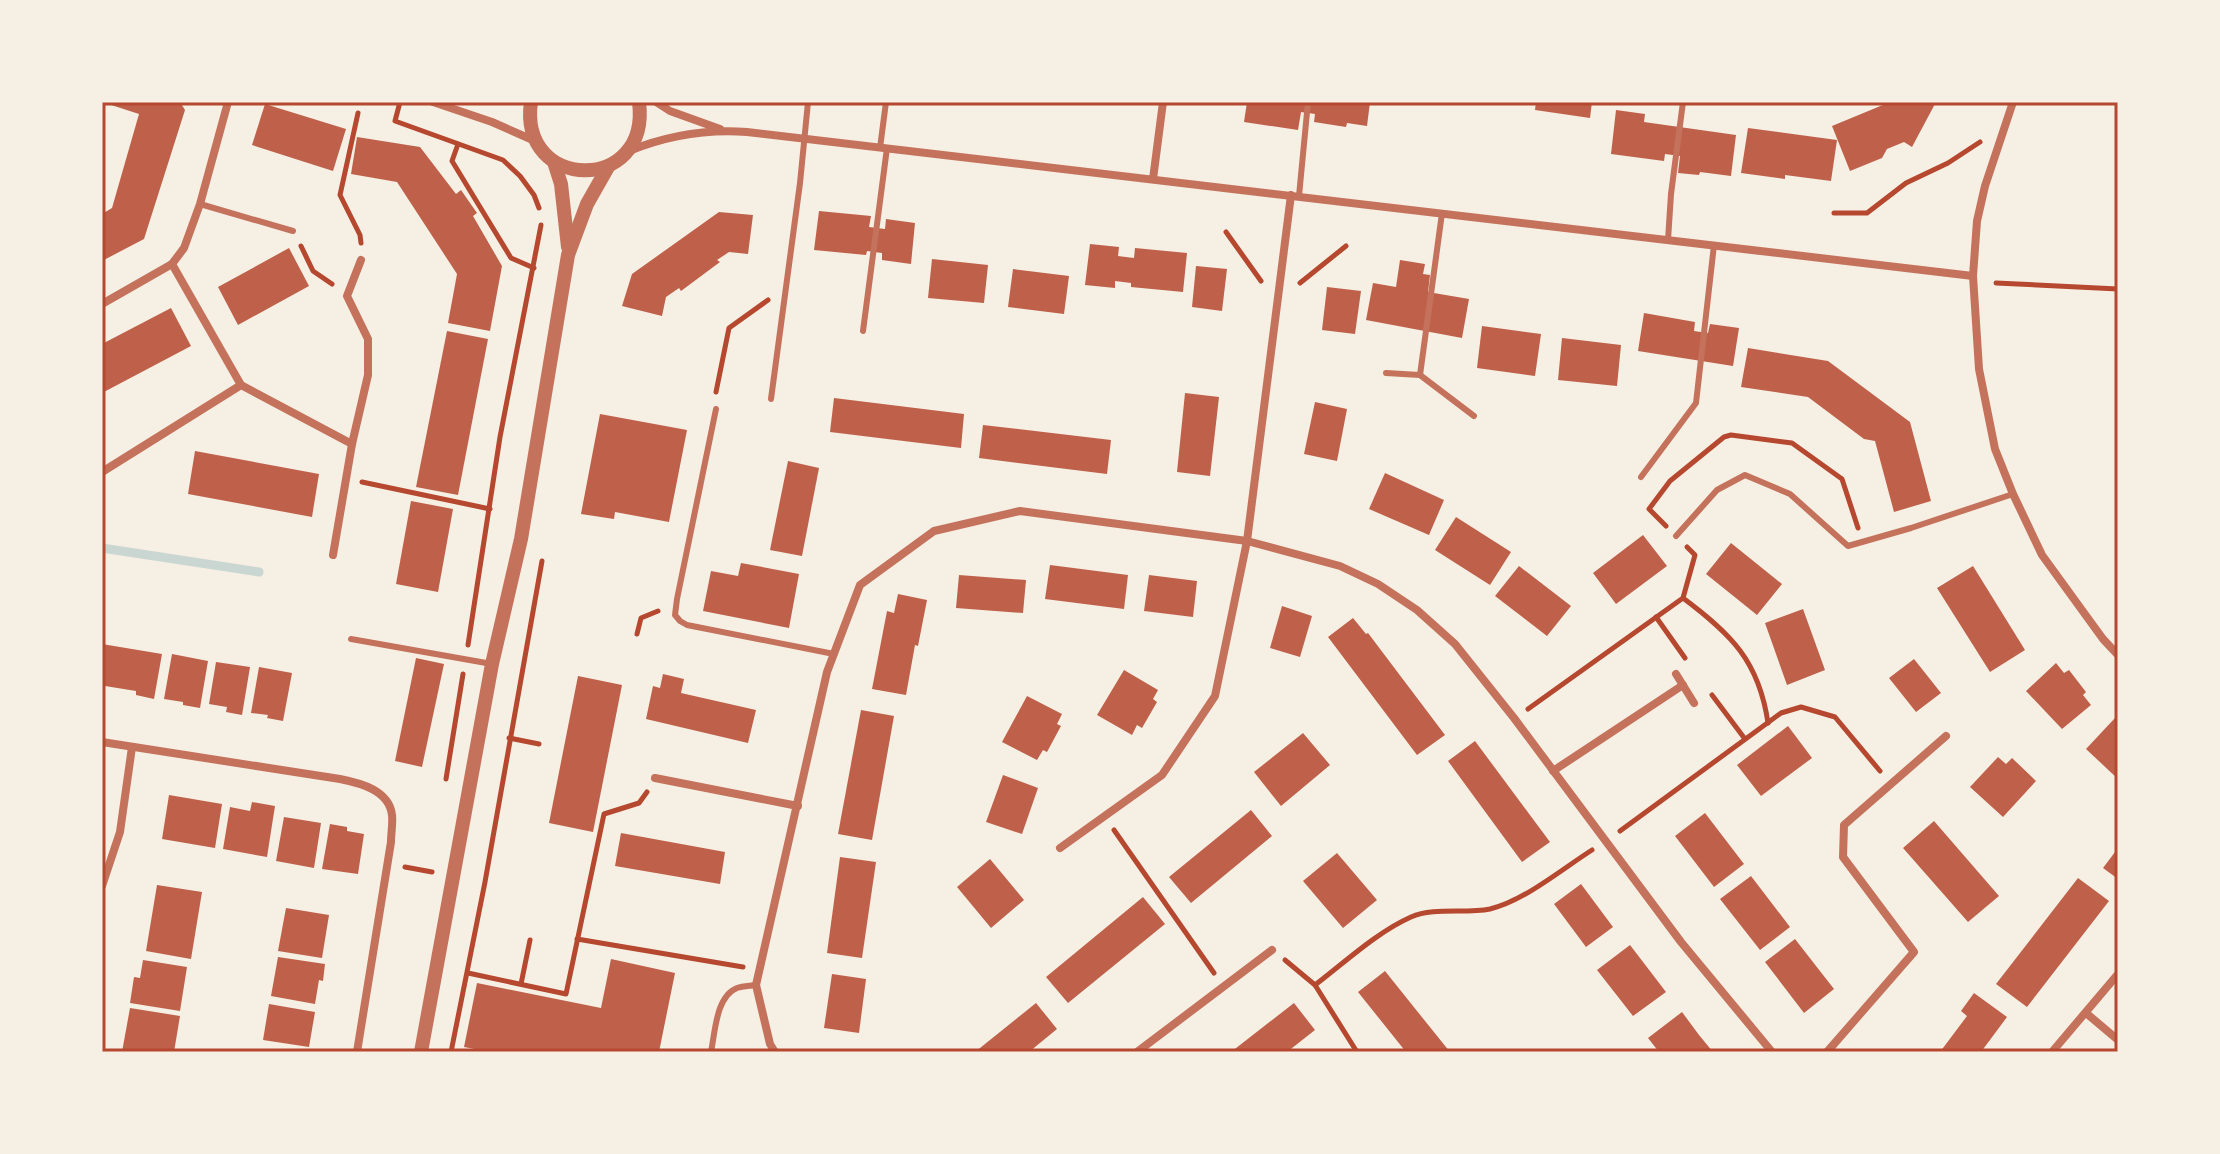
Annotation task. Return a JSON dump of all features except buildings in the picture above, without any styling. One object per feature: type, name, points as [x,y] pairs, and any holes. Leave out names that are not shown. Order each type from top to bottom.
[{"type":"street","points":[[102,304],[172,264],[184,248],[200,204],[228,102]]},
{"type":"street","points":[[433,102],[535,141]]},
{"type":"street","points":[[531,102],[531,128],[543,153],[571,170],[589,171],[608,167]]},
{"type":"street","points":[[628,152],[637,137],[639,102]]},
{"type":"street","points":[[656,102],[670,111],[724,130],[1973,276]]},
{"type":"street","points":[[1153,179],[1163,102]]},
{"type":"street","points":[[2013,102],[1985,186],[1977,221],[1973,276],[1979,369],[1995,449],[2042,555],[2118,655]]},
{"type":"street","points":[[421,1052],[492,664],[521,539],[568,255],[583,213],[608,167],[628,152],[652,141],[724,130]]},
{"type":"street","points":[[554,162],[561,184],[568,255]]},
{"type":"street","points":[[1060,848],[1162,775],[1215,696],[1247,541],[1295,196]]},
{"type":"street","points":[[333,555],[352,444],[368,375],[368,339],[347,296],[361,260]]},
{"type":"street","points":[[172,264],[241,385],[352,444]]},
{"type":"street","points":[[102,472],[241,385]]},
{"type":"street","points":[[775,1052],[770,1044],[756,985],[827,672],[860,585],[934,531],[1020,511],[1247,541],[1340,566],[1417,610],[1455,644],[1681,942],[1772,1052]]},
{"type":"street","points":[[1676,674],[1694,703]]},
{"type":"street","points":[[1553,771],[1683,685]]},
{"type":"street","points":[[1827,1052],[1914,952],[1843,857],[1844,825],[1946,736]]},
{"type":"street","points":[[102,742],[364,784],[381,794],[392,811],[391,842],[357,1052]]},
{"type":"street","points":[[102,886],[120,832],[132,747]]},
{"type":"street","points":[[655,778],[798,806]]},
{"type":"street","points":[[1137,1052],[1272,950]]},
{"type":"street","points":[[2052,1052],[2118,974]]},
{"type":"street","points":[[2086,1013],[2118,1040]]},
{"type":"lane","points":[[771,399],[808,102]]},
{"type":"lane","points":[[863,331],[886,102]]},
{"type":"lane","points":[[1295,196],[1308,102]]},
{"type":"lane","points":[[1668,240],[1683,102]]},
{"type":"lane","points":[[200,204],[293,231]]},
{"type":"lane","points":[[1420,375],[1442,213]]},
{"type":"lane","points":[[1641,477],[1696,403],[1714,245]]},
{"type":"lane","points":[[1386,373],[1420,375],[1474,416]]},
{"type":"lane","points":[[716,409],[675,615],[687,625],[834,654]]},
{"type":"lane","points":[[1676,536],[1717,490],[1745,475],[1790,494],[1848,546],[2013,494]]},
{"type":"lane","points":[[351,639],[492,664]]},
{"type":"lane","points":[[711,1052],[721,1006],[727,994],[736,988],[756,985]]},
{"type":"path","points":[[400,102],[395,121],[503,160],[534,195],[541,214],[541,233],[500,437],[445,782]]},
{"type":"path","points":[[358,113],[340,195],[360,235],[361,260]]},
{"type":"path","points":[[1834,213],[1867,213],[1906,183],[1948,163],[2004,126]]},
{"type":"path","points":[[458,144],[452,161],[511,258],[534,268]]},
{"type":"path","points":[[293,231],[313,271],[347,296]]},
{"type":"path","points":[[1996,283],[2118,289]]},
{"type":"path","points":[[716,409],[714,402],[729,328],[786,286]]},
{"type":"path","points":[[1514,718],[1683,598],[1695,555],[1649,509],[1670,481],[1724,437],[1731,435],[1792,443],[1842,479],[1859,534]]},
{"type":"path","points":[[347,478],[490,509]]},
{"type":"path","points":[[451,1052],[542,559]]},
{"type":"path","points":[[1683,598],[1739,647],[1759,686],[1768,723]]},
{"type":"path","points":[[637,634],[641,618],[658,611],[675,615]]},
{"type":"path","points":[[1315,985],[1383,934],[1413,916],[1490,909],[1520,897],[1604,842],[1781,713],[1801,707],[1835,717],[1891,784]]},
{"type":"path","points":[[509,738],[539,744]]},
{"type":"path","points":[[468,973],[566,994],[604,814],[639,803],[655,778]]},
{"type":"path","points":[[1104,816],[1224,987]]},
{"type":"path","points":[[387,864],[432,872],[429,887]]},
{"type":"path","points":[[577,939],[760,970]]},
{"type":"path","points":[[521,984],[530,940]]},
{"type":"path","points":[[1272,950],[1315,985],[1357,1052]]},
{"type":"waterway","points":[[102,548],[259,572]]}]
